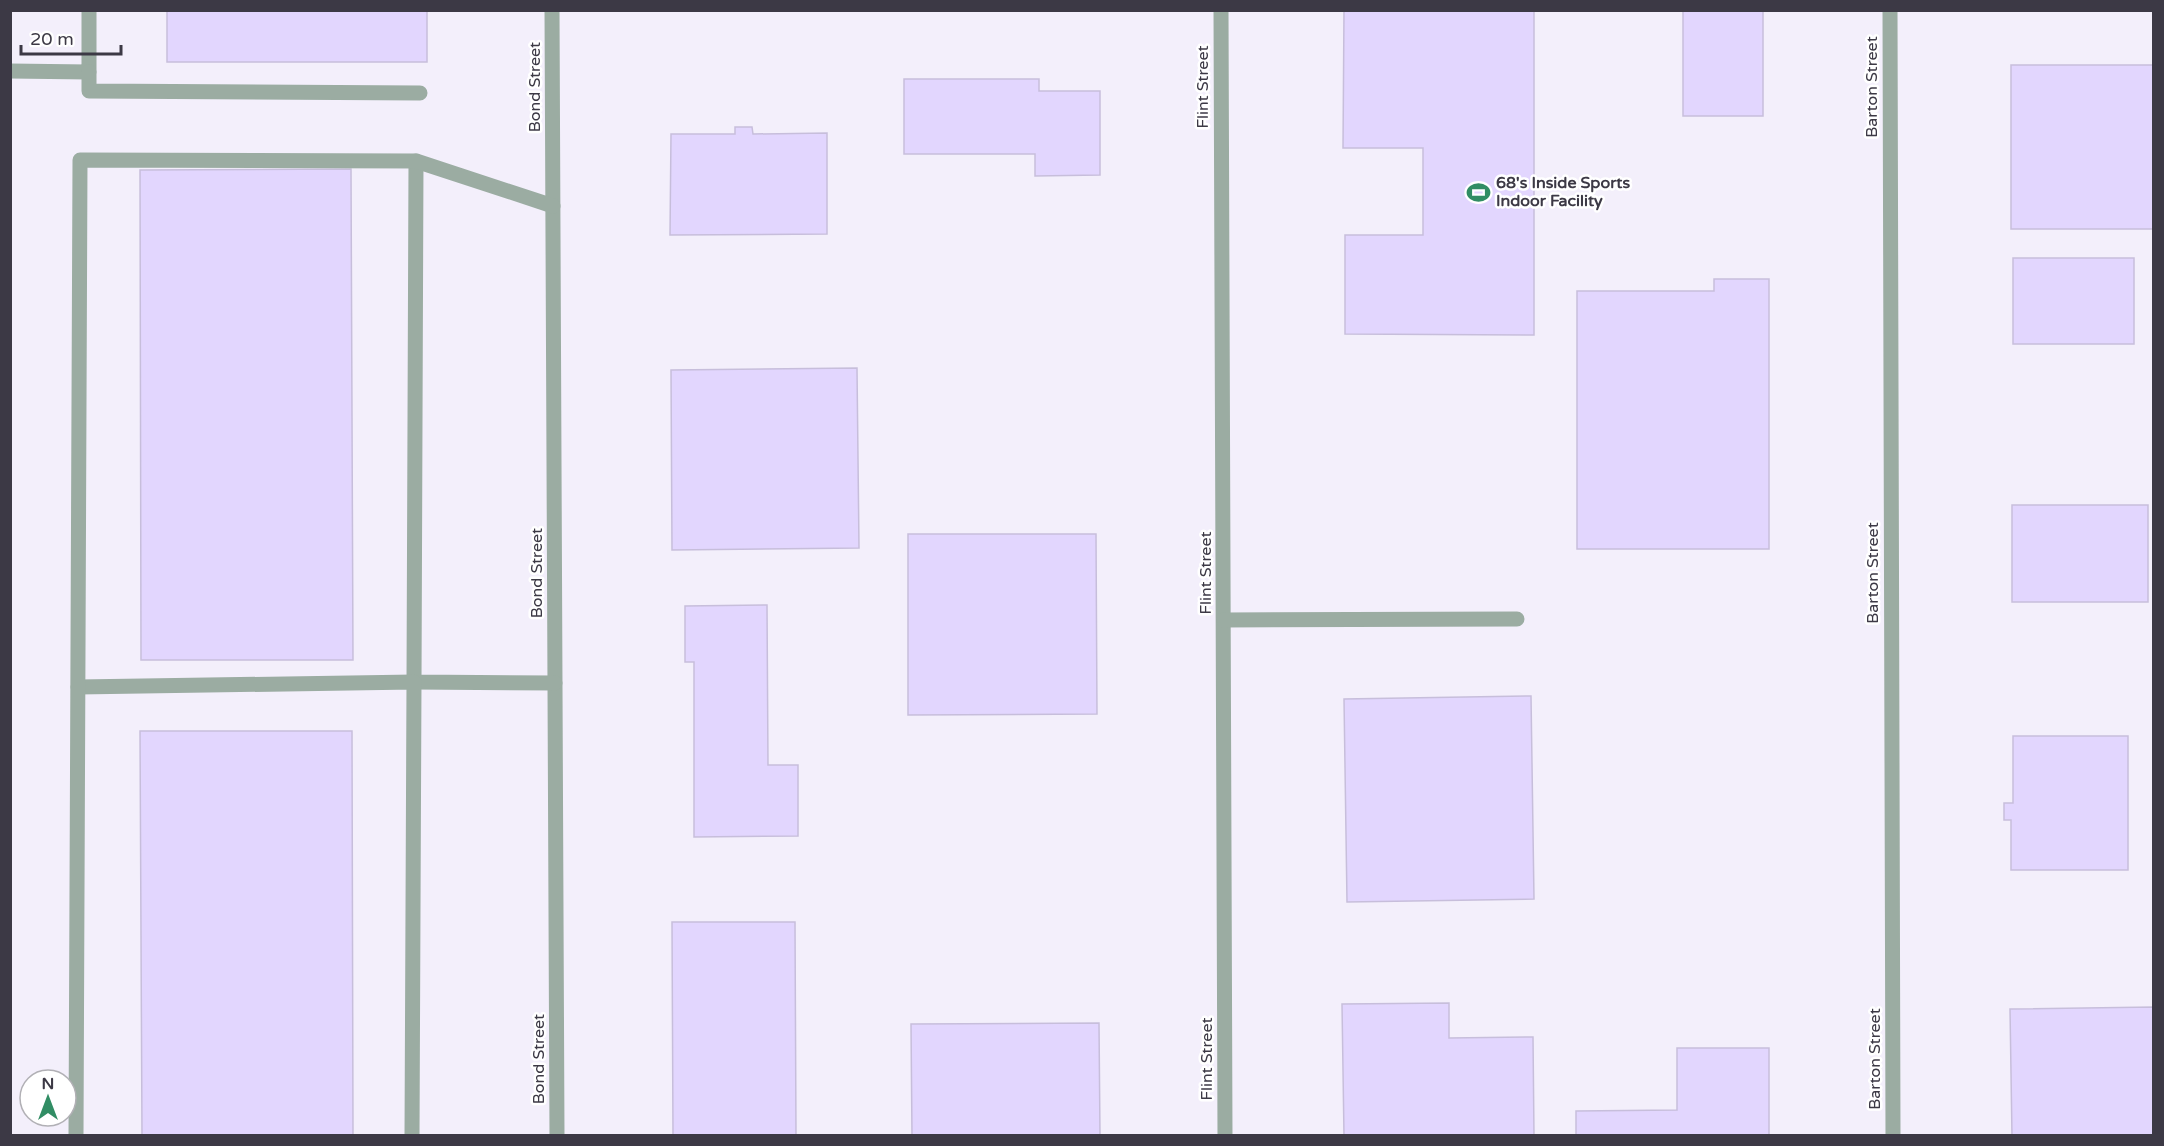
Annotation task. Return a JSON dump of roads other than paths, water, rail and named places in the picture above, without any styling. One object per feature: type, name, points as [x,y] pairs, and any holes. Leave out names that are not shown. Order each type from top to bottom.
[{"type":"street","points":[[89,10],[89,91],[420,93]]},
{"type":"street","name":"Bond Street","points":[[552,10],[557,1136]]},
{"type":"street","name":"Flint Street","points":[[1221,10],[1225,1136]]},
{"type":"street","name":"Barton Street","points":[[1890,10],[1893,1136]]},
{"type":"street","points":[[10,71],[89,72]]},
{"type":"street","points":[[76,1136],[80,160],[416,161],[553,206]]},
{"type":"street","points":[[412,1136],[416,161]]},
{"type":"street","points":[[1224,620],[1517,619]]},
{"type":"street","points":[[78,687],[414,682],[555,683]]},
{"type":"place","name":"68's Inside Sports Indoor Facility","points":[[1478,192]]}]
